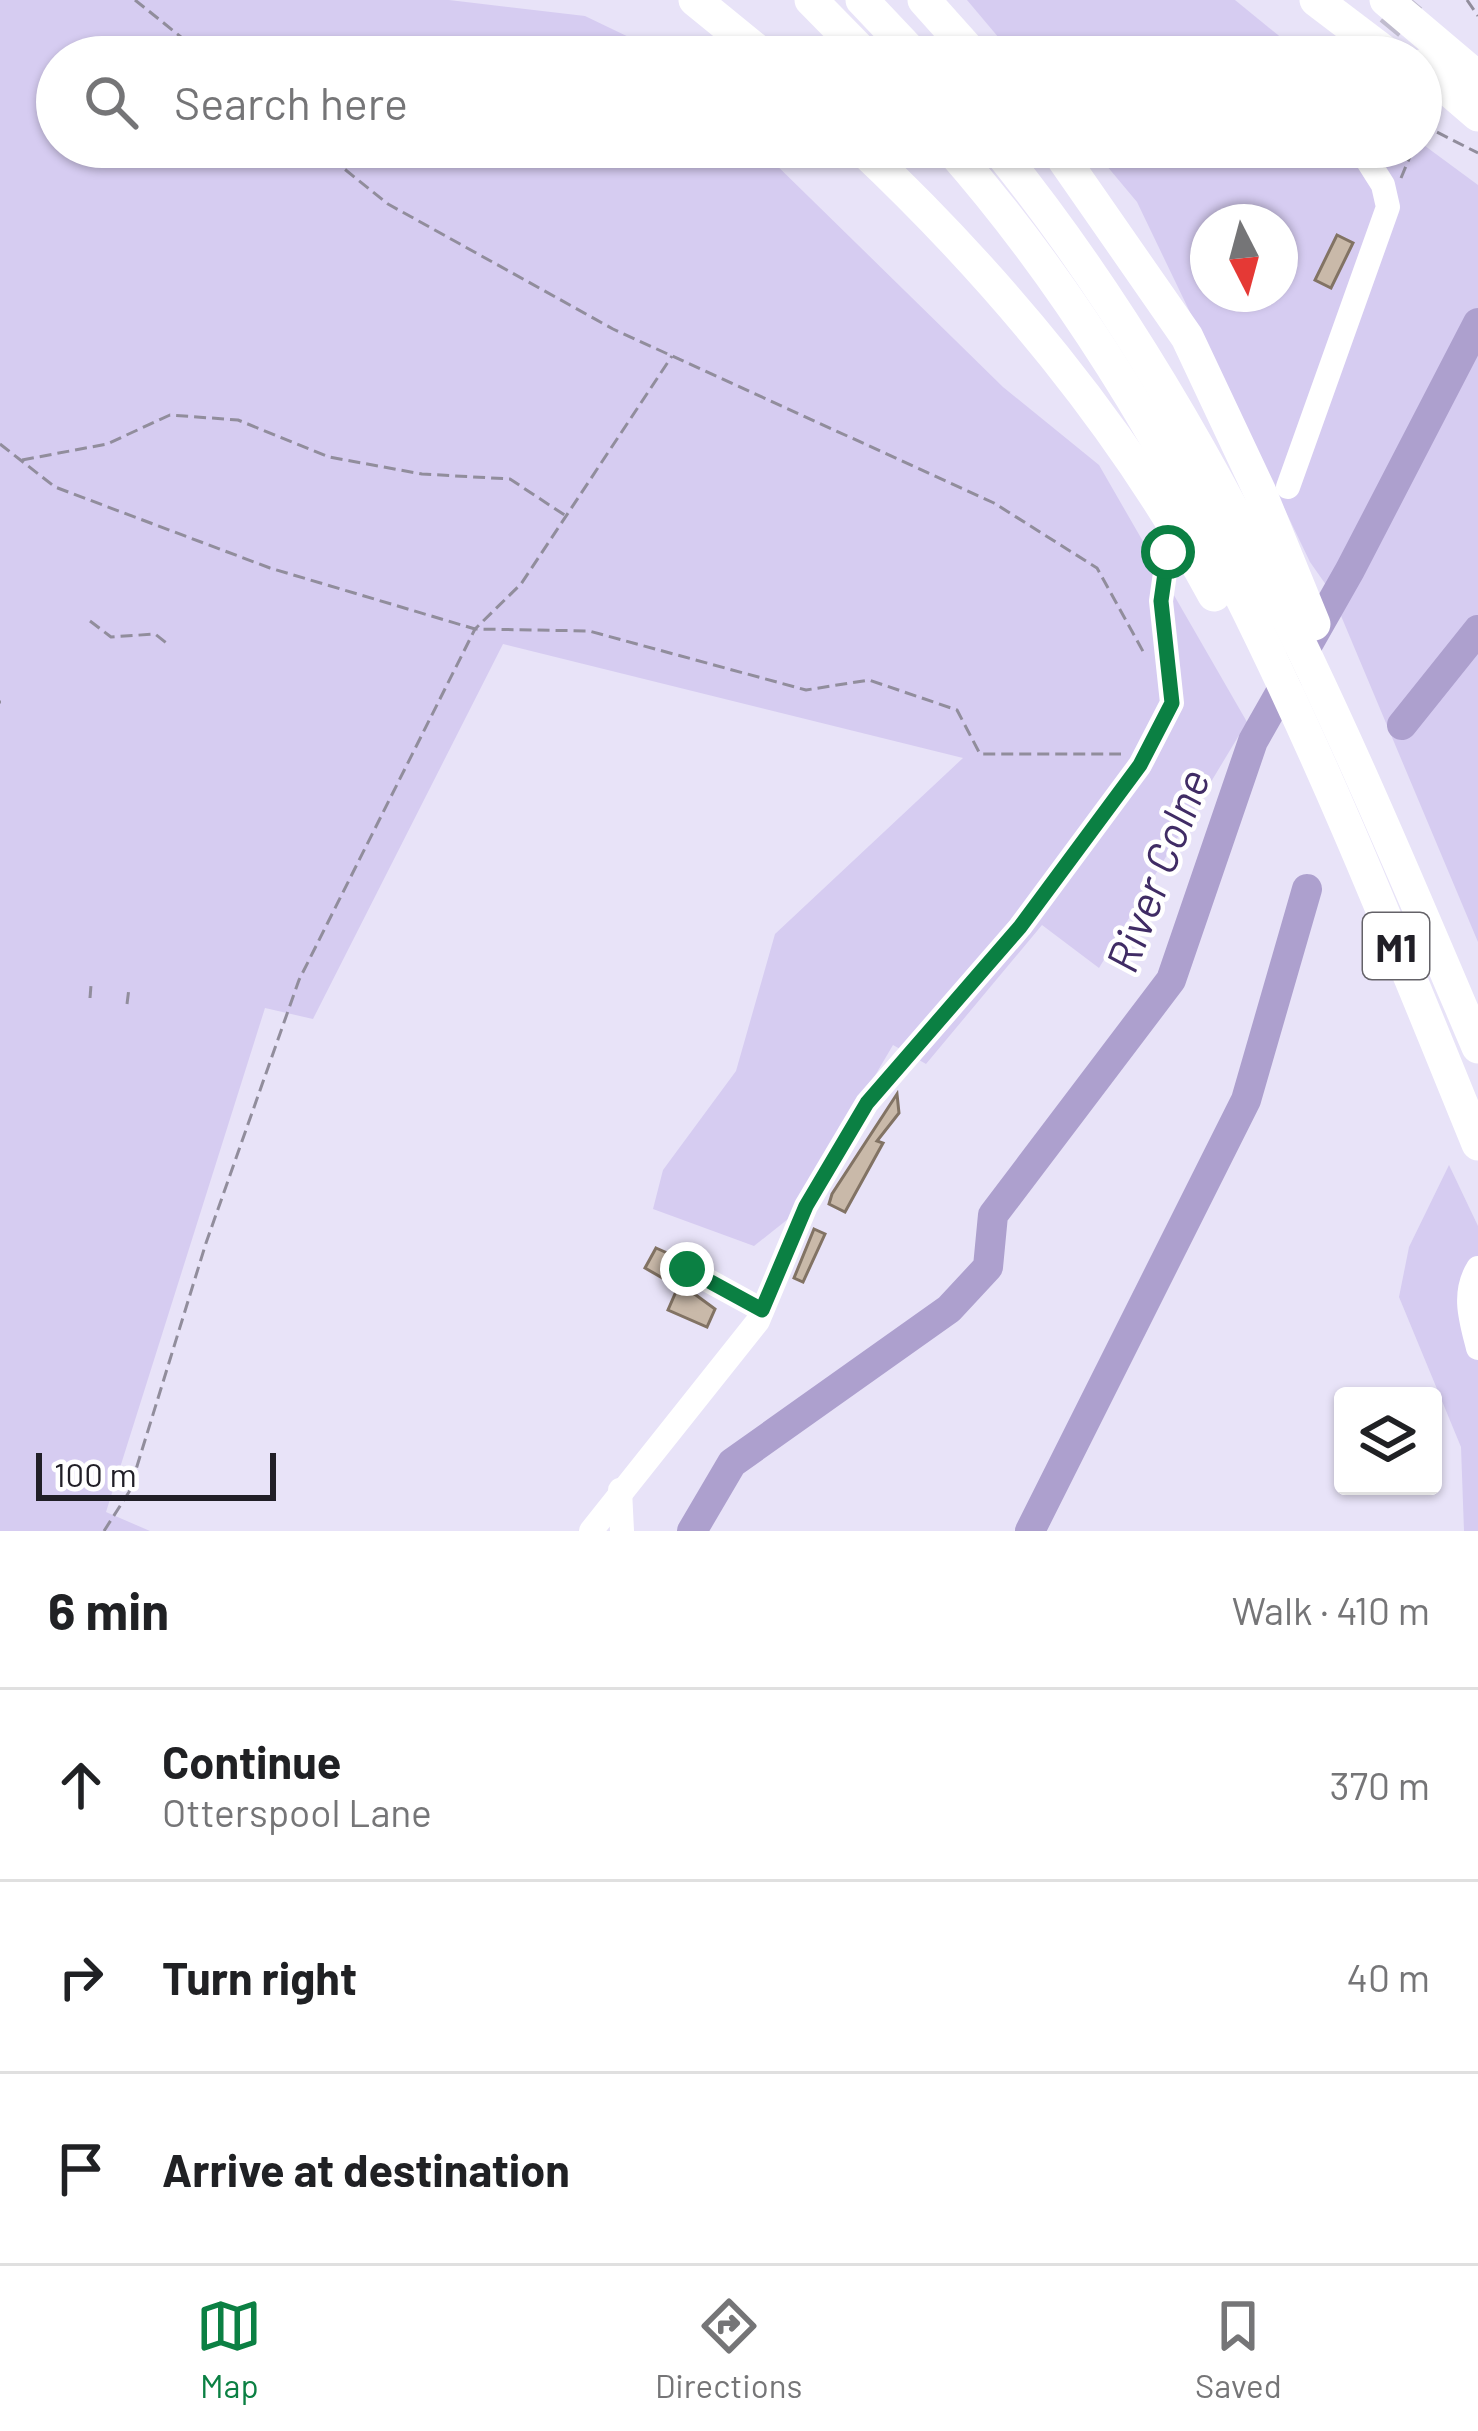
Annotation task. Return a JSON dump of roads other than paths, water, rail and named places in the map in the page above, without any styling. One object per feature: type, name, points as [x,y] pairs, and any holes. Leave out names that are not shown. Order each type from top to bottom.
[{"type":"highway","points":[[695,0],[739,36]]},
{"type":"highway","points":[[811,0],[846,36]]},
{"type":"highway","points":[[862,0],[896,36]]},
{"type":"highway","points":[[923,0],[956,36]]},
{"type":"highway","points":[[1316,0],[1363,36]]},
{"type":"highway","points":[[1344,0],[1386,36]]},
{"type":"highway","points":[[1386,0],[1431,36]]},
{"type":"highway","points":[[1410,0],[1478,74]]},
{"type":"highway","points":[[1442,45],[1478,74]]},
{"type":"highway","points":[[1442,85],[1478,118]]},
{"type":"highway","points":[[1442,93],[1478,118]]},
{"type":"highway","name":"M1","points":[[880,168],[978,268],[1095,410],[1259,662],[1310,748],[1478,1144]]},
{"type":"highway","name":"M1","points":[[965,168],[1108,362],[1203,527],[1259,662]]},
{"type":"highway","name":"M1","points":[[1013,168],[1148,358],[1294,601]]},
{"type":"highway","name":"M1","points":[[1070,168],[1187,338],[1294,601],[1331,708],[1478,1047]]},
{"type":"street","points":[[1288,487],[1388,207],[1372,168]]},
{"type":"street","points":[[591,1531],[762,1310],[806,1206],[867,1103],[1020,927],[1143,759],[1172,703],[1161,601],[1168,552]]},
{"type":"street","points":[[1478,1268],[1469,1282],[1468,1302],[1478,1348]]},
{"type":"street","points":[[687,1269],[762,1310]]},
{"type":"street","points":[[620,1490],[622,1531]]},
{"type":"waterway","name":"River Colne","points":[[692,1531],[732,1463],[949,1309],[988,1267],[993,1215],[1171,980],[1253,741],[1350,570],[1478,323]]},
{"type":"waterway","points":[[1402,725],[1478,630]]},
{"type":"waterway","points":[[1030,1531],[1246,1100],[1307,889]]},
{"type":"tunnel","points":[[1383,36],[1413,0]]}]
